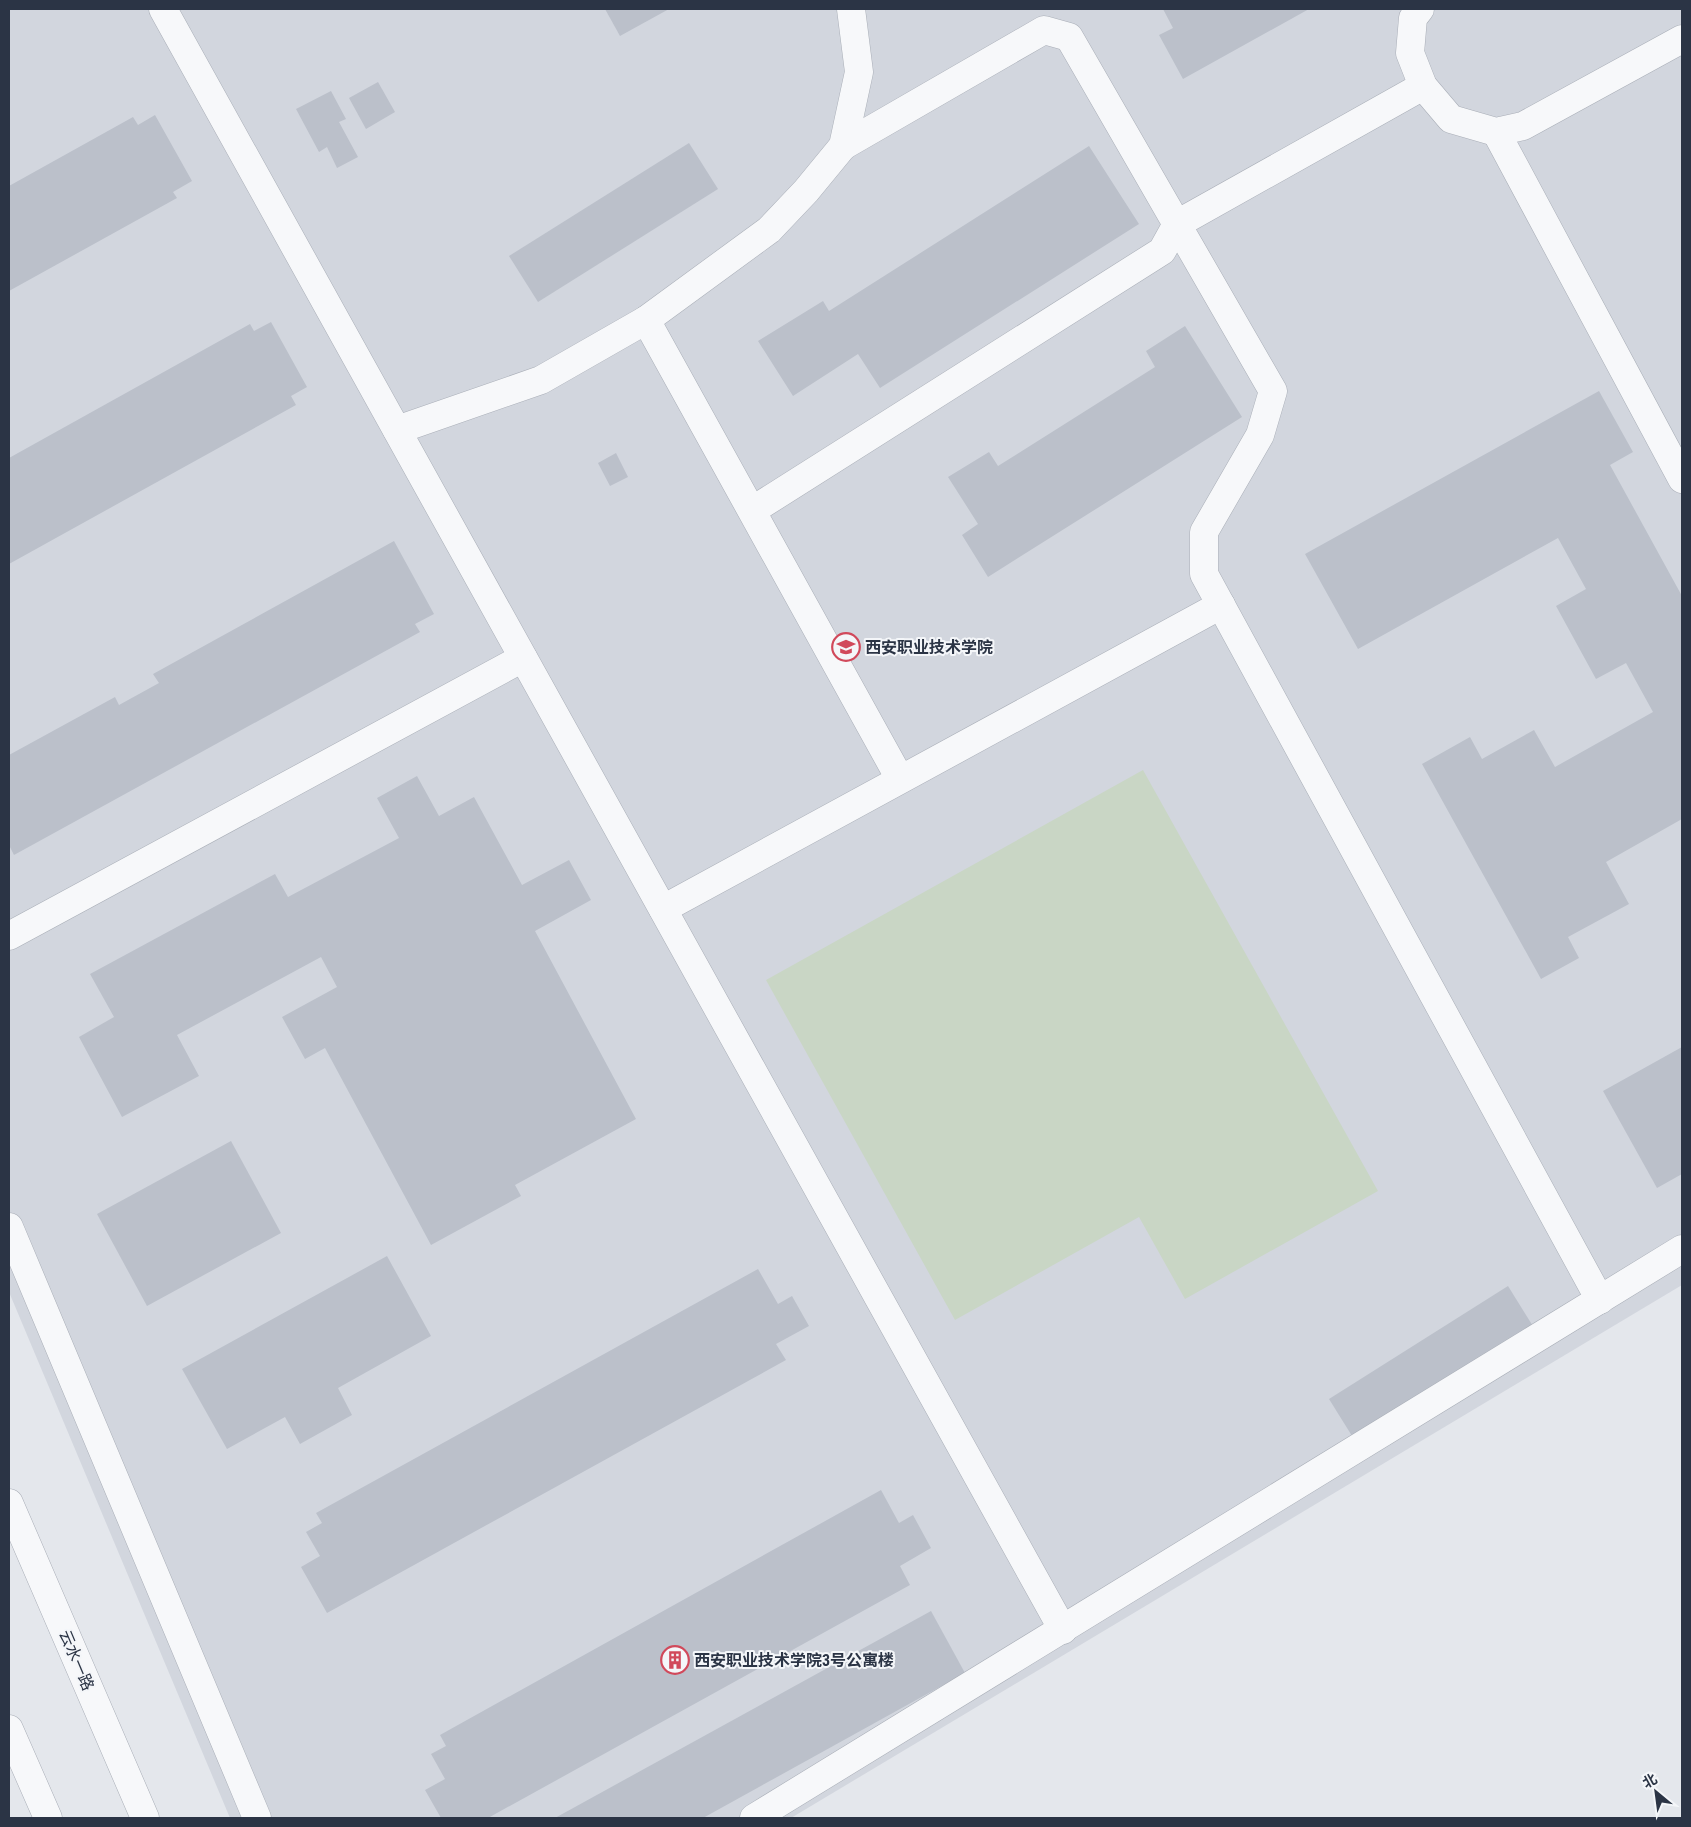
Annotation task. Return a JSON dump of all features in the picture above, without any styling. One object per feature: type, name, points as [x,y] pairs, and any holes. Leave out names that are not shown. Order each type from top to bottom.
[{"type":"street","points":[[163,9],[1063,1630]]},
{"type":"street","points":[[843,146],[859,72],[851,9]]},
{"type":"street","points":[[1420,9],[1413,18],[1410,53],[1423,86],[1451,119],[1496,132],[1523,126],[1682,39]]},
{"type":"street","points":[[396,430],[541,380],[646,320],[770,230],[806,191],[843,146],[1044,30],[1069,37],[1273,391],[1260,435],[1204,532],[1204,574],[1600,1300]]},
{"type":"street","points":[[752,510],[1162,251],[1177,224],[1423,86]]},
{"type":"street","points":[[1496,132],[1682,479]]},
{"type":"street","points":[[646,320],[900,779]]},
{"type":"street","points":[[663,909],[1221,605]]},
{"type":"street","points":[[9,936],[523,658]]},
{"type":"street","points":[[9,1226],[257,1818]]},
{"type":"street","points":[[754,1818],[1682,1249]]},
{"type":"street","name":"云水一路","points":[[9,1503],[145,1818]]},
{"type":"street","points":[[9,1730],[48,1818]]},
{"type":"shaded area","name":"西安职业技术学院","points":[[9,9],[1682,9],[1682,1285],[791,1818],[230,1818],[9,1292]]},
{"type":"green space","points":[[1143,770],[1378,1191],[1185,1299],[1139,1217],[955,1320],[766,980]]},
{"type":"building","points":[[605,9],[669,9],[620,36]]},
{"type":"building","points":[[1163,9],[1309,9],[1183,79],[1159,35],[1173,28]]},
{"type":"building","points":[[378,82],[395,112],[366,129],[349,98]]},
{"type":"building","points":[[331,91],[346,119],[339,122],[358,157],[337,168],[327,147],[319,152],[296,109]]},
{"type":"building","points":[[155,115],[192,181],[173,192],[177,198],[9,291],[9,186],[133,117],[138,125]]},
{"type":"building","points":[[689,143],[718,189],[538,302],[509,256]]},
{"type":"building","points":[[1089,146],[1139,224],[880,388],[858,354],[793,396],[758,341],[823,301],[829,311]]},
{"type":"building","points":[[271,322],[307,387],[291,396],[296,405],[9,564],[9,458],[250,324],[254,331]]},
{"type":"building","points":[[1185,326],[1242,417],[988,577],[962,535],[978,524],[948,477],[989,452],[998,466],[1155,367],[1146,351]]},
{"type":"building","points":[[1599,391],[1633,452],[1610,465],[1682,596],[1682,819],[1606,862],[1629,904],[1568,937],[1579,958],[1541,979],[1422,764],[1470,737],[1482,759],[1534,730],[1555,767],[1653,712],[1626,663],[1596,679],[1556,606],[1586,589],[1558,538],[1358,649],[1305,554]]},
{"type":"building","points":[[616,453],[628,477],[610,486],[598,463]]},
{"type":"building","points":[[394,541],[434,614],[415,624],[420,632],[14,855],[9,845],[9,755],[115,697],[119,705],[159,683],[153,674]]},
{"type":"building","points":[[417,776],[439,816],[474,797],[522,885],[569,860],[591,900],[535,931],[636,1119],[515,1185],[521,1196],[431,1245],[325,1048],[305,1059],[282,1017],[337,987],[321,957],[177,1035],[199,1076],[122,1117],[79,1037],[114,1017],[90,974],[275,874],[288,897],[399,838],[377,798]]},
{"type":"building","points":[[1682,1047],[1682,1174],[1657,1188],[1603,1091]]},
{"type":"building","points":[[231,1141],[281,1233],[147,1306],[97,1214]]},
{"type":"building","points":[[387,1256],[431,1336],[338,1388],[352,1415],[300,1444],[285,1417],[227,1449],[182,1369]]},
{"type":"building","points":[[758,1269],[778,1304],[792,1296],[809,1326],[776,1344],[786,1360],[327,1613],[301,1567],[320,1556],[306,1532],[322,1523],[316,1513]]},
{"type":"building","points":[[1508,1286],[1536,1331],[1357,1444],[1329,1399]]},
{"type":"building","name":"西安职业技术学院3号公寓楼","points":[[881,1490],[899,1523],[913,1515],[931,1548],[900,1566],[910,1585],[488,1818],[441,1818],[425,1790],[445,1779],[431,1754],[446,1746],[440,1735]]},
{"type":"building","points":[[931,1611],[965,1673],[703,1818],[555,1818]]},
{"type":"place","name":"西安职业技术学院","points":[[846,647]]},
{"type":"place","name":"西安职业技术学院3号公寓楼","points":[[675,1660]]}]
